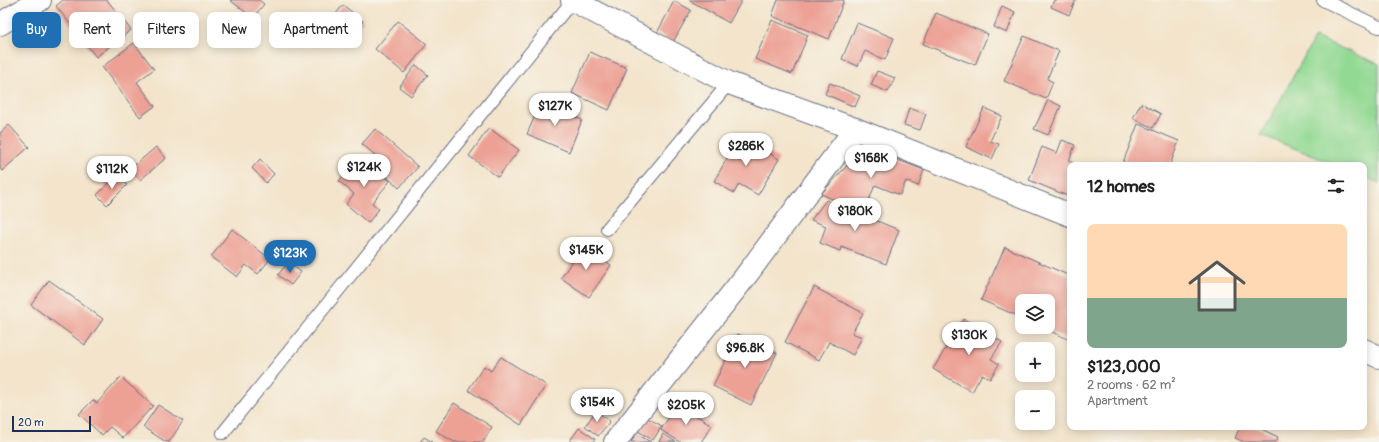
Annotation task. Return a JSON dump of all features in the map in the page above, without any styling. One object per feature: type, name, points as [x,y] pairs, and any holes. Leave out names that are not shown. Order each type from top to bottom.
[{"type":"street","points":[[573,0],[730,82],[855,129],[1067,214]]},
{"type":"street","points":[[0,24],[30,3]]},
{"type":"street","points":[[616,442],[745,277],[855,129]]},
{"type":"street","points":[[1367,352],[1379,358]]},
{"type":"lane","points":[[223,433],[573,0]]},
{"type":"lane","points":[[1323,0],[1379,27]]},
{"type":"lane","points":[[607,230],[730,82]]},
{"type":"green space","points":[[1315,37],[1379,64],[1379,183],[1367,178],[1367,162],[1328,162],[1261,135]]},
{"type":"building","points":[[63,0],[107,0],[117,12],[69,12],[69,23],[56,6]]},
{"type":"building","points":[[230,0],[259,0],[264,4],[258,12],[245,12]]},
{"type":"building","points":[[689,0],[742,0],[729,23]]},
{"type":"building","points":[[778,0],[844,0],[829,39],[772,16]]},
{"type":"building","points":[[1054,0],[1076,0],[1069,15],[1051,7]]},
{"type":"building","points":[[674,1],[691,10],[673,42],[657,33]]},
{"type":"building","points":[[343,5],[352,12],[338,12]]},
{"type":"building","points":[[1002,6],[1015,12],[1007,33],[994,27]]},
{"type":"building","points":[[936,13],[988,34],[975,65],[923,44]]},
{"type":"building","points":[[772,20],[808,35],[792,74],[755,59]]},
{"type":"building","points":[[398,21],[427,44],[404,73],[375,49]]},
{"type":"building","points":[[125,22],[131,30],[125,35]]},
{"type":"building","points":[[857,23],[894,38],[885,60],[865,51],[858,66],[842,59]]},
{"type":"building","points":[[1024,36],[1059,51],[1047,79],[1053,82],[1046,99],[1004,81]]},
{"type":"building","points":[[133,44],[133,48],[138,48],[154,69],[137,82],[155,106],[140,117],[102,67]]},
{"type":"building","points":[[89,48],[108,48],[96,57]]},
{"type":"building","points":[[590,52],[627,68],[609,110],[572,93]]},
{"type":"building","points":[[416,65],[428,75],[411,96],[399,87]]},
{"type":"building","points":[[877,71],[895,78],[888,92],[871,85]]},
{"type":"building","points":[[830,83],[860,96],[855,107],[825,94]]},
{"type":"building","points":[[1048,100],[1061,106],[1048,135],[1034,129]]},
{"type":"building","points":[[541,102],[582,120],[569,152],[527,134]]},
{"type":"building","points":[[1141,103],[1161,114],[1153,128],[1133,118]]},
{"type":"building","points":[[909,108],[926,114],[920,130],[904,125]]},
{"type":"building","points":[[984,108],[1002,116],[990,141],[999,144],[992,159],[966,147]]},
{"type":"building","points":[[1138,124],[1179,141],[1171,162],[1123,162]]},
{"type":"building","points":[[9,125],[29,147],[2,171],[0,168],[0,133]]},
{"type":"building","points":[[489,128],[519,150],[498,177],[469,156]]},
{"type":"building","points":[[375,129],[418,167],[399,188],[370,161],[375,155],[362,144]]},
{"type":"building","points":[[740,136],[779,159],[758,195],[739,184],[734,193],[714,181]]},
{"type":"building","points":[[1062,140],[1075,145],[1069,161],[1071,162],[1067,162],[1067,196],[1029,180],[1042,147],[1057,153]]},
{"type":"building","points":[[156,147],[166,158],[140,180],[130,169]]},
{"type":"building","points":[[864,147],[924,170],[918,186],[906,181],[900,195],[875,185],[864,213],[821,194]]},
{"type":"building","points":[[360,156],[390,181],[372,203],[379,209],[368,223],[346,204],[354,194],[339,181]]},
{"type":"building","points":[[260,159],[274,174],[266,183],[252,168]]},
{"type":"building","points":[[117,175],[127,185],[107,205],[97,195]]},
{"type":"building","points":[[826,200],[899,230],[886,264],[841,247],[840,251],[820,243],[826,226],[811,220]]},
{"type":"building","points":[[232,229],[270,259],[258,274],[246,265],[237,277],[211,257]]},
{"type":"building","points":[[582,246],[611,265],[589,297],[561,278]]},
{"type":"building","points":[[1005,247],[1067,275],[1067,339],[1055,333],[1055,294],[1015,294],[1015,315],[981,300]]},
{"type":"building","points":[[288,262],[301,272],[291,285],[278,275]]},
{"type":"building","points":[[49,280],[103,319],[85,345],[31,305]]},
{"type":"building","points":[[814,287],[863,313],[852,333],[862,337],[853,355],[829,342],[819,360],[785,342]]},
{"type":"building","points":[[964,319],[1002,342],[991,359],[999,364],[990,379],[982,374],[972,392],[933,369]]},
{"type":"building","points":[[738,334],[777,353],[751,405],[713,386]]},
{"type":"building","points":[[501,357],[546,385],[521,425],[468,390],[484,366],[491,371]]},
{"type":"building","points":[[121,377],[153,406],[123,438],[110,427],[102,435],[79,414],[93,400],[97,403]]},
{"type":"building","points":[[454,403],[492,427],[483,442],[454,442],[436,431]]},
{"type":"building","points":[[677,404],[712,425],[701,442],[680,442],[661,430]]},
{"type":"building","points":[[158,405],[183,421],[169,442],[166,442],[143,427]]},
{"type":"building","points":[[596,411],[610,421],[598,436],[585,426]]},
{"type":"building","points":[[644,416],[662,426],[653,440],[636,430]]},
{"type":"building","points":[[579,428],[595,439],[593,442],[569,442]]},
{"type":"building","points":[[1239,430],[1263,430],[1278,437],[1276,442],[1244,442],[1235,438]]},
{"type":"building","points":[[636,434],[651,442],[631,442]]},
{"type":"building","points":[[663,434],[676,442],[659,442]]},
{"type":"building","points":[[424,437],[432,442],[420,442]]}]
